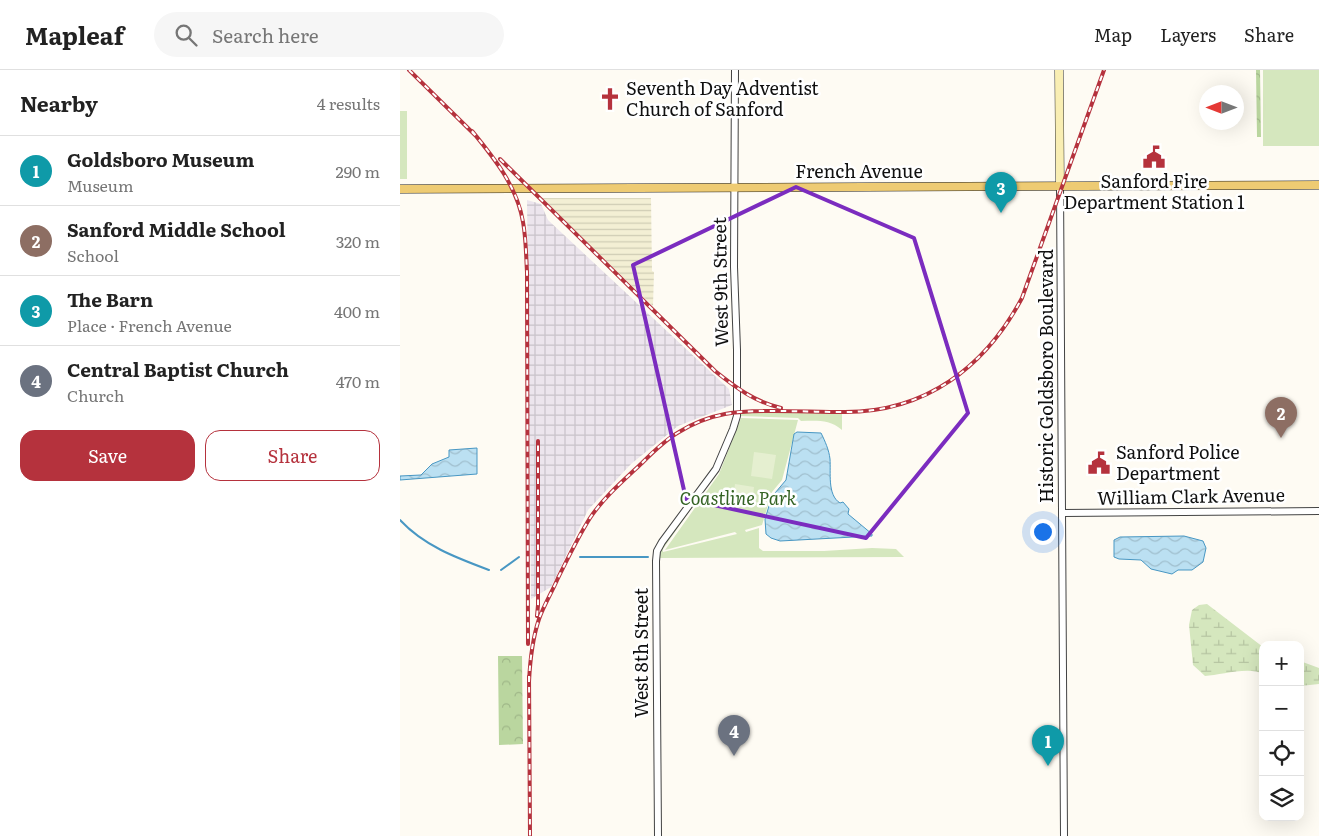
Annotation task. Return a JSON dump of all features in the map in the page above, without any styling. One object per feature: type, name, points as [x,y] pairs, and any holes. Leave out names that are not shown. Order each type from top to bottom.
[{"type":"main road","points":[[1059,70],[1060,186]]},
{"type":"main road","name":"French Avenue","points":[[400,189],[1319,185]]},
{"type":"street","name":"West 9th Street","points":[[704,486],[716,469],[737,416],[734,267],[736,188],[735,70]]},
{"type":"street","name":"Historic Goldsboro Boulevard","points":[[1060,186],[1064,836]]},
{"type":"street","name":"West 8th Street","points":[[658,836],[657,550],[704,486]]},
{"type":"street","name":"William Clark Avenue","points":[[1063,513],[1319,511]]},
{"type":"highlighted area","points":[[796,187],[914,238],[968,413],[866,538],[686,499],[633,265]]},
{"type":"shaded area","points":[[540,198],[651,198],[652,271],[654,272],[653,306]]},
{"type":"shaded area","points":[[527,200],[541,204],[548,220],[729,389],[732,405],[678,426],[631,464],[588,510],[551,587],[531,599]]},
{"type":"green space","points":[[1256,70],[1260,70],[1261,137],[1257,137]]},
{"type":"green space","points":[[1263,70],[1319,70],[1319,146],[1263,146]]},
{"type":"green space","points":[[400,111],[407,111],[407,179],[400,179]]},
{"type":"green space","points":[[842,412],[842,430],[823,421],[740,416],[740,413]]},
{"type":"green space","name":"Coastline Park","points":[[741,418],[798,420],[782,480],[772,492],[762,525],[745,530],[746,532],[759,528],[759,548],[763,551],[896,549],[904,557],[659,558],[669,535],[698,499],[663,549],[663,552],[737,534],[735,532],[665,550],[719,474]]},
{"type":"green space","points":[[754,452],[776,455],[772,479],[751,476]]},
{"type":"green space","points":[[735,484],[754,487],[753,496],[734,493]]},
{"type":"green space","points":[[734,496],[753,498],[751,507],[732,504]]},
{"type":"green space","points":[[1207,604],[1259,644],[1259,673],[1243,671],[1205,676],[1193,665],[1189,625],[1192,610],[1199,605]]},
{"type":"green space","points":[[498,656],[522,656],[523,744],[499,745]]},
{"type":"green space","points":[[1304,662],[1319,668],[1319,684],[1304,686]]},
{"type":"water","points":[[797,432],[821,433],[830,459],[833,495],[840,503],[843,502],[849,509],[848,514],[872,536],[780,541],[766,534],[765,519],[775,493],[786,480],[794,434]]},
{"type":"water","points":[[477,448],[477,474],[400,480],[400,476],[421,475],[432,464],[449,457],[449,450]]},
{"type":"water","points":[[1184,536],[1203,541],[1206,548],[1203,562],[1192,570],[1178,570],[1172,574],[1151,569],[1141,560],[1114,557],[1114,540],[1120,537]]},
{"type":"waterway","points":[[400,520],[430,544],[453,556],[489,570]]},
{"type":"waterway","points":[[501,570],[519,557]]},
{"type":"waterway","points":[[580,557],[648,557]]},
{"type":"railway","points":[[409,70],[475,135]]},
{"type":"railway","points":[[529,682],[532,650],[539,619],[581,533],[590,518],[608,496],[655,450],[669,439],[701,421],[731,413],[761,411],[845,412],[874,410],[902,404],[927,394],[950,381],[990,345],[1007,323],[1022,298],[1104,70]]},
{"type":"railway","points":[[472,131],[504,173],[516,196],[525,234],[527,272],[528,644]]},
{"type":"railway","points":[[500,159],[715,371],[754,398],[781,408]]},
{"type":"railway","points":[[537,616],[538,441]]},
{"type":"railway","points":[[529,676],[530,836]]},
{"type":"place","name":"Seventh Day Adventist Church of Sanford","points":[[610,99]]},
{"type":"place","name":"Sanford Fire Department Station 1","points":[[1154,157]]},
{"type":"place","name":"The Barn","points":[[1001,213]]},
{"type":"place","name":"Sanford Middle School","points":[[1281,438]]},
{"type":"place","name":"Sanford Police Department","points":[[1099,463]]},
{"type":"place","name":"Central Baptist Church","points":[[734,756]]},
{"type":"place","name":"Goldsboro Museum","points":[[1048,766]]}]
